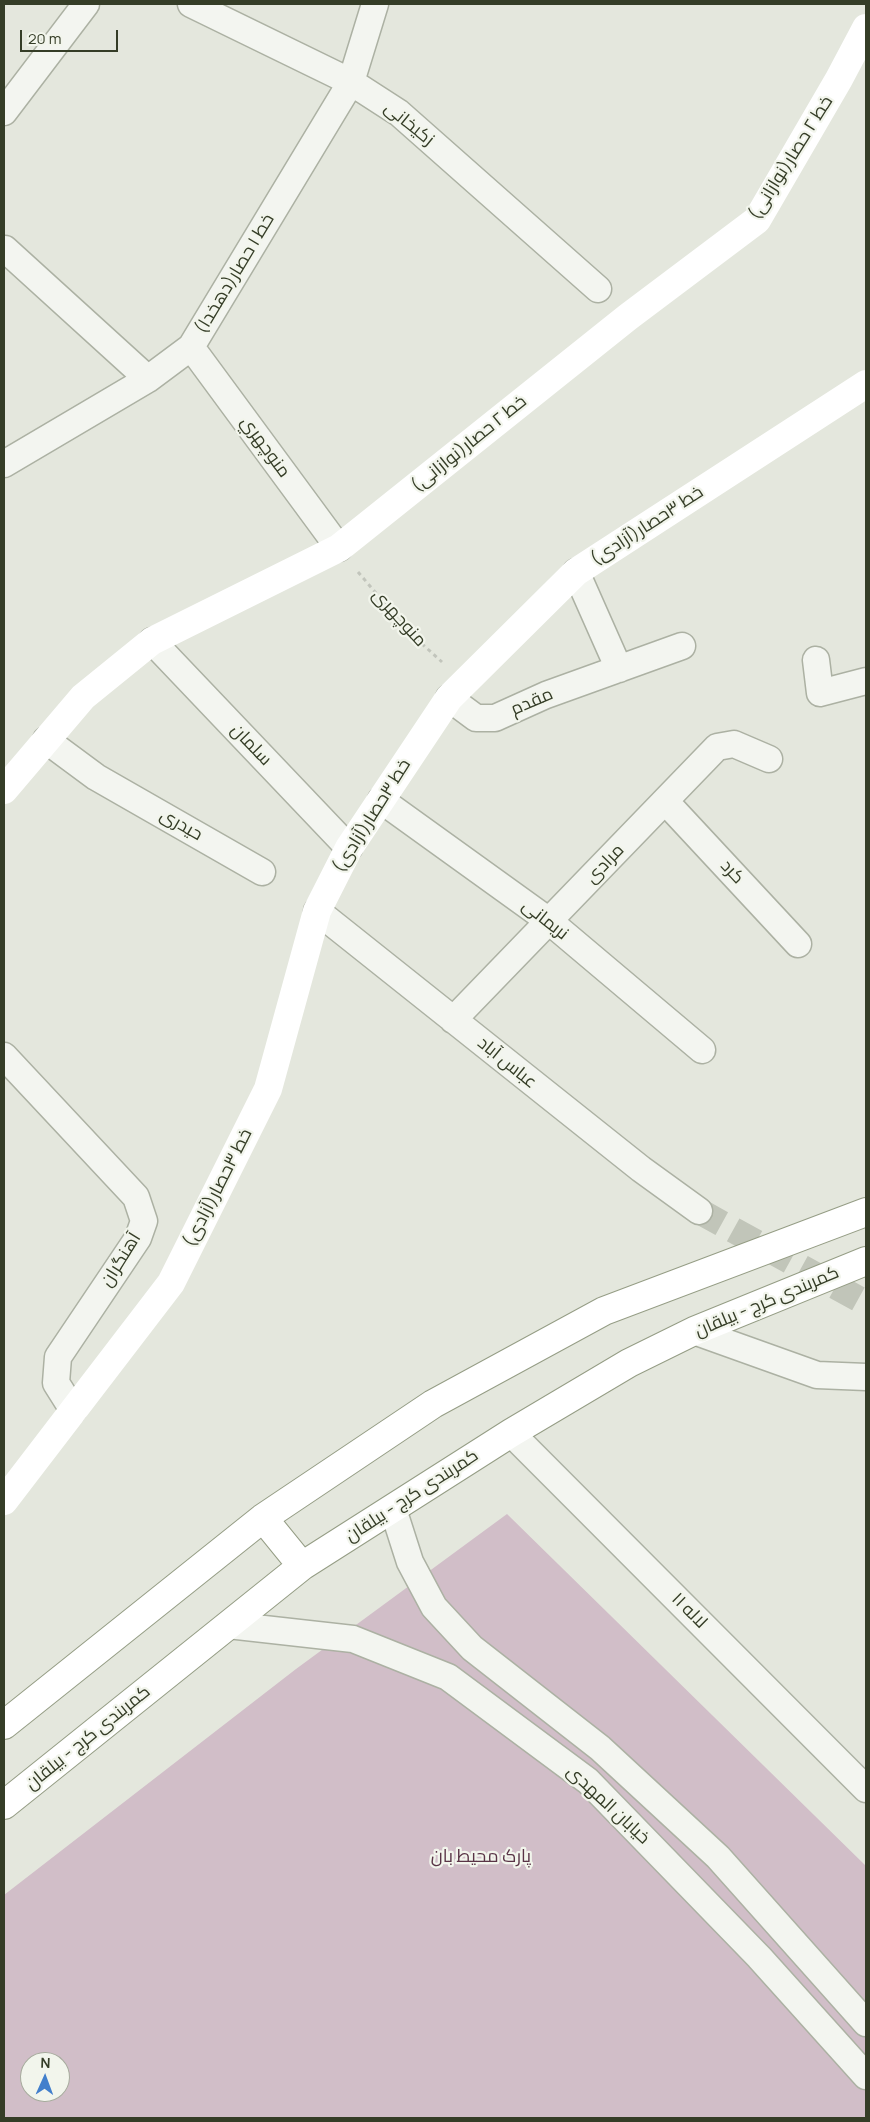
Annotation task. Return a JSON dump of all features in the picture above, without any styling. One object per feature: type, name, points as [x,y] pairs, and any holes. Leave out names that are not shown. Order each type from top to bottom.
[{"type":"main road","name":"خط ۲ حصار(نوازانی)","points":[[4,790],[83,697],[152,641],[339,548],[628,317],[757,220],[839,79],[866,28]]},
{"type":"main road","name":"خط ۳حصار(آزادی)","points":[[4,1501],[171,1282],[268,1089],[317,911],[349,848],[457,691],[576,572],[866,384]]},
{"type":"main road","points":[[4,1725],[263,1518],[433,1404],[596,1315],[866,1212]]},
{"type":"main road","name":"کمربندی کرج - بیلقان","points":[[4,1806],[302,1566],[511,1433],[629,1363],[694,1331],[866,1260]]},
{"type":"main road","points":[[263,1518],[302,1566]]},
{"type":"street","points":[[4,112],[86,4]]},
{"type":"street","name":"زکیخانی","points":[[190,4],[351,82],[399,113],[598,290]]},
{"type":"street","name":"خط ۱ حصار(دهخدا)","points":[[4,464],[148,379],[191,346],[351,82],[375,4]]},
{"type":"street","points":[[5,249],[148,379]]},
{"type":"street","name":"منوچهري","points":[[191,346],[339,548]]},
{"type":"street","points":[[576,572],[619,669]]},
{"type":"street","name":"سلمان","points":[[152,641],[349,848]]},
{"type":"street","name":"مقدم","points":[[457,691],[476,718],[495,718],[546,695],[682,646]]},
{"type":"street","points":[[816,660],[820,693],[866,681]]},
{"type":"street","name":"حیدری","points":[[46,740],[96,777],[262,872]]},
{"type":"street","name":"مرادی","points":[[454,1020],[718,747],[734,744],[769,759]]},
{"type":"street","name":"نریمانی","points":[[381,800],[549,921],[702,1050]]},
{"type":"street","name":"کرد","points":[[666,801],[798,944]]},
{"type":"street","name":"عباس آباد","points":[[317,911],[641,1169],[700,1211]]},
{"type":"street","name":"آهنگران","points":[[4,1056],[136,1198],[144,1221],[138,1238],[58,1357],[56,1383],[73,1410]]},
{"type":"street","points":[[694,1331],[817,1375],[866,1377]]},
{"type":"street","name":"لاله ۱۱","points":[[511,1433],[866,1789]]},
{"type":"street","name":"خیابان المهدی","points":[[393,1508],[410,1562],[434,1607],[472,1648],[600,1748],[718,1857],[866,2023]]},
{"type":"street","name":"خیابان المهدی","points":[[228,1625],[352,1639],[448,1677],[588,1782],[759,1957],[866,2076]]},
{"type":"street","points":[[448,1677],[472,1648]]},
{"type":"path","name":"منوچهری","points":[[339,548],[457,691]]},
{"type":"green space","name":"پارک محیط بان","points":[[507,1514],[866,1866],[866,2118],[4,2118],[4,1895],[296,1669]]},
{"type":"tunnel","points":[[699,1211],[866,1303]]}]
